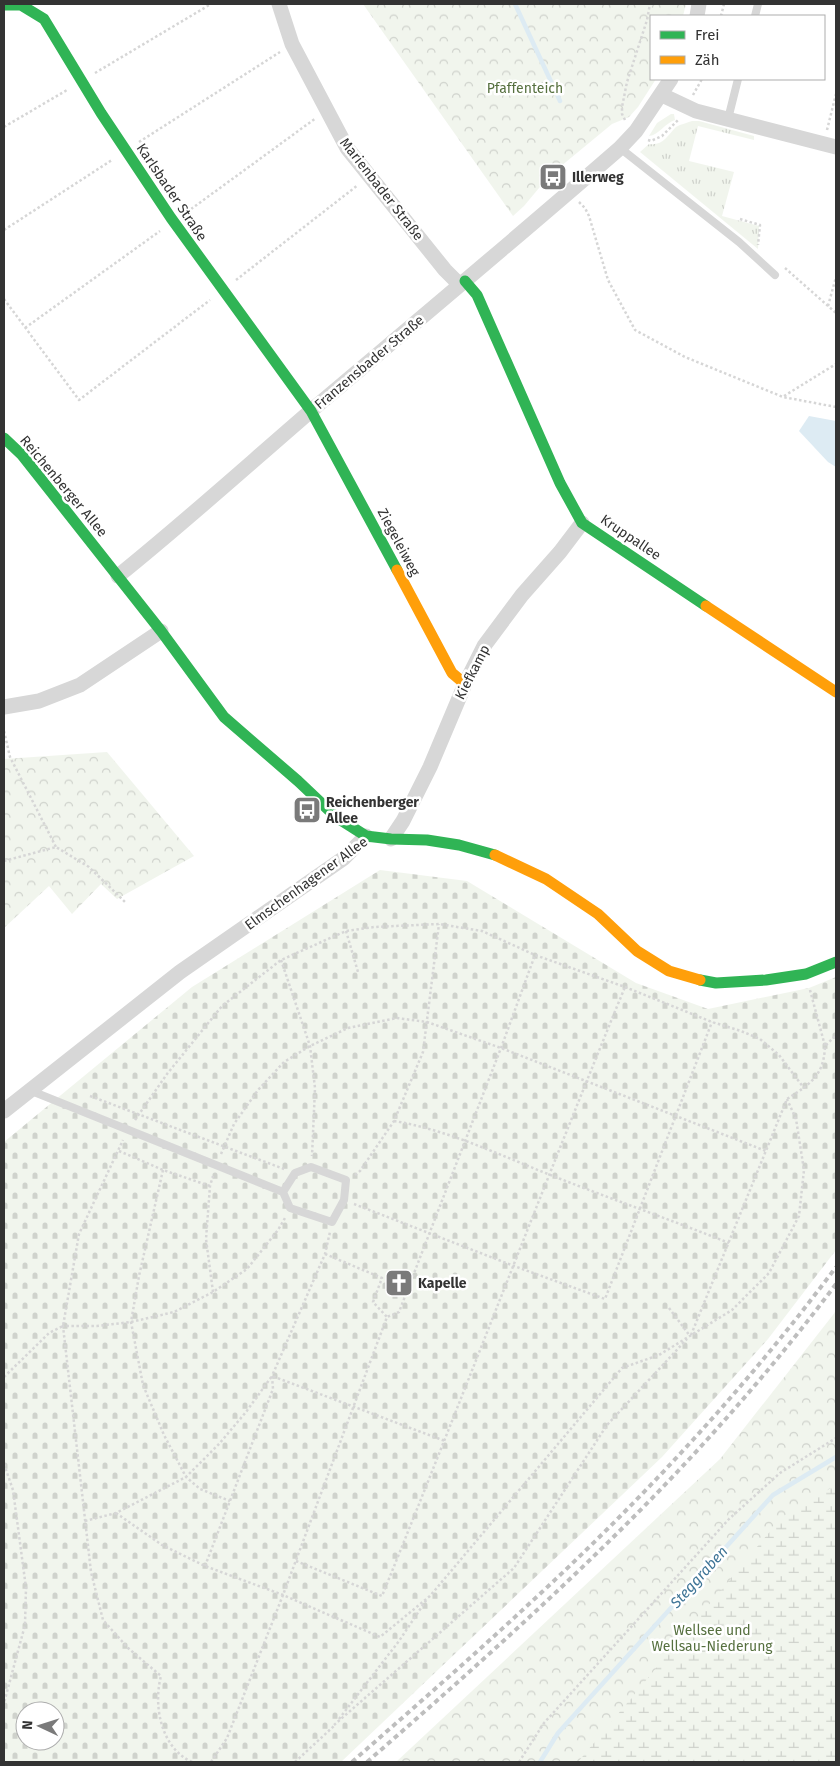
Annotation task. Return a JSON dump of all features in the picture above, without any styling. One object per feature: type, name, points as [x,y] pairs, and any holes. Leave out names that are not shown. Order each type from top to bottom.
[{"type":"street","name":"Karlsbader Straße","points":[[4,5],[21,4],[44,19],[173,222],[311,411]]},
{"type":"street","name":"Marienbader Straße","points":[[279,4],[292,44],[347,148],[433,256],[462,283]]},
{"type":"street","name":"Franzensbader Straße","points":[[118,576],[170,534],[311,411],[620,148],[636,131],[670,80]]},
{"type":"street","points":[[662,95],[696,110],[830,145]]},
{"type":"street","name":"Kruppallee","points":[[462,283],[476,295],[560,482],[582,523],[836,692]]},
{"type":"street","name":"Ziegeleiweg","points":[[311,411],[452,673],[465,684]]},
{"type":"street","name":"Reichenberger Allee","points":[[4,438],[22,455],[118,576],[224,717],[298,781],[336,817],[366,836]]},
{"type":"street","name":"Kiefkamp","points":[[391,839],[403,821],[430,767],[465,684],[484,646],[522,595],[560,552],[582,523]]},
{"type":"street","points":[[4,707],[39,701],[80,685],[161,631]]},
{"type":"street","name":"Elmschenhagener Allee","points":[[4,1111],[180,972],[344,858],[366,836],[427,840],[459,845],[493,854],[546,879],[598,914],[638,951],[669,971],[691,978],[716,984],[766,980],[806,974],[836,962]]},
{"type":"lane","points":[[728,119],[738,80]]},
{"type":"lane","points":[[620,148],[739,242],[775,275]]},
{"type":"lane","points":[[29,1090],[283,1192],[290,1208],[332,1222],[344,1200],[346,1180],[311,1167],[295,1173],[283,1192]]},
{"type":"path","points":[[4,127],[211,4]]},
{"type":"path","points":[[636,131],[625,120],[622,114],[622,107],[627,82],[647,20],[650,4]]},
{"type":"path","points":[[4,230],[292,44]]},
{"type":"path","points":[[830,145],[836,94]]},
{"type":"path","points":[[569,192],[589,216],[608,280],[635,330],[685,357],[784,397],[836,407]]},
{"type":"path","points":[[740,219],[760,226],[758,245]]},
{"type":"path","points":[[779,263],[836,313]]},
{"type":"path","points":[[828,306],[836,276]]},
{"type":"path","points":[[4,299],[79,400]]},
{"type":"path","points":[[784,397],[836,364]]},
{"type":"path","points":[[4,731],[10,757],[56,847],[89,867],[125,902]]},
{"type":"path","points":[[4,861],[56,847]]},
{"type":"path","points":[[346,1180],[360,1171],[394,1121],[423,1052],[439,924]]},
{"type":"path","points":[[192,1762],[186,1759],[168,1741],[160,1719],[157,1691],[160,1676],[128,1648],[104,1620],[90,1572],[63,1326],[79,1234],[118,1150],[138,1115],[167,1074],[222,1006],[281,960],[346,931],[374,927],[439,924],[482,931],[535,955],[760,1039],[779,1056],[804,1088]]},
{"type":"path","points":[[346,931],[358,972]]},
{"type":"path","points":[[211,1762],[227,1738],[296,1561],[387,1317],[399,1312],[535,955]]},
{"type":"path","points":[[281,960],[310,1046],[315,1088],[311,1167]]},
{"type":"path","points":[[296,1561],[382,1596],[625,987]]},
{"type":"path","points":[[295,1762],[334,1725],[514,1568],[607,1424],[690,1336],[787,1099],[804,1088],[819,1074],[825,1061],[825,1046],[810,990]]},
{"type":"path","points":[[213,1292],[206,1239],[210,1186],[216,1166],[234,1124],[258,1090],[284,1062],[310,1046],[348,1028],[397,1018],[427,1022],[501,1048],[766,1151]]},
{"type":"path","points":[[344,1200],[605,1299],[712,1022]]},
{"type":"path","points":[[825,1046],[836,1035]]},
{"type":"path","points":[[90,1096],[295,1173]]},
{"type":"path","points":[[334,1725],[399,1641],[430,1596],[622,1368],[660,1355],[732,1310],[769,1273],[799,1216],[804,1170],[796,1119],[787,1099]]},
{"type":"path","points":[[394,1121],[412,1124],[465,1140],[729,1243]]},
{"type":"path","points":[[118,1150],[163,1170],[210,1186]]},
{"type":"path","points":[[163,1170],[139,1276],[131,1322],[143,1385],[164,1435],[186,1477],[200,1490],[230,1500]]},
{"type":"path","points":[[4,1377],[48,1333],[63,1326],[97,1326],[131,1322],[174,1312],[213,1292],[247,1269],[278,1230],[290,1208]]},
{"type":"path","points":[[85,1521],[116,1513],[186,1477],[230,1431],[272,1376],[325,1254],[332,1222]]},
{"type":"path","points":[[325,1254],[382,1278],[373,1302],[387,1317]]},
{"type":"path","points":[[669,1308],[690,1336]]},
{"type":"path","points":[[272,1376],[445,1440]]},
{"type":"path","points":[[205,1566],[273,1389],[272,1376]]},
{"type":"path","points":[[519,1762],[544,1723],[729,1519],[780,1473],[836,1438]]},
{"type":"path","points":[[4,1464],[14,1490],[26,1597],[25,1624],[4,1703]]},
{"type":"path","points":[[116,1513],[162,1545],[205,1566],[283,1595],[380,1637],[430,1596]]},
{"type":"green space","name":"Pfaffenteich","points":[[363,4],[686,4],[683,15],[650,15],[650,80],[655,80],[638,107],[629,117],[612,124],[549,176],[513,216]]},
{"type":"green space","points":[[674,114],[675,120],[656,134],[649,136],[657,123]]},
{"type":"green space","points":[[692,121],[699,121],[754,136],[754,140],[698,126],[689,161],[734,172],[722,216],[759,226],[758,249],[640,152],[649,144],[661,142],[676,127]]},
{"type":"green space","points":[[107,752],[194,856],[117,899],[101,884],[72,914],[49,886],[4,928],[4,759]]},
{"type":"green space","points":[[380,870],[467,881],[636,983],[708,1009],[809,988],[836,977],[836,1250],[768,1339],[662,1457],[341,1762],[4,1762],[4,1142],[192,987]]},
{"type":"green space","name":"Wellsee und Wellsau-Niederung","points":[[836,1311],[836,1762],[396,1762],[720,1459]]},
{"type":"green space","points":[[836,1485],[836,1762],[578,1762],[782,1517]]},
{"type":"shaded area","points":[[809,416],[836,421],[836,467],[828,462],[799,431]]},
{"type":"waterway","points":[[515,4],[560,101]]},
{"type":"waterway","name":"Steggraben","points":[[540,1762],[558,1733],[773,1495],[836,1457]]},
{"type":"railway","points":[[352,1762],[529,1604],[611,1525],[690,1443],[728,1400],[765,1357],[836,1267]]},
{"type":"railway","points":[[367,1762],[455,1685],[629,1522],[722,1423],[809,1320],[836,1284]]},
{"type":"traffic: fast","points":[[4,5],[21,5],[44,19],[101,113],[171,218],[311,411],[397,570]]},
{"type":"traffic: fast","points":[[465,281],[477,295],[560,483],[582,523],[706,606]]},
{"type":"traffic: fast","points":[[4,438],[22,455],[161,631],[224,717],[298,781],[336,817],[366,836],[427,840],[459,845],[495,855]]},
{"type":"traffic: fast","points":[[700,980],[716,983],[766,980],[806,974],[836,962]]},
{"type":"traffic: slow","points":[[397,570],[452,673],[465,684]]},
{"type":"traffic: slow","points":[[706,606],[836,692]]},
{"type":"traffic: slow","points":[[495,855],[546,879],[598,914],[637,951],[669,971],[700,980]]},
{"type":"place","name":"Illerweg","points":[[553,177]]},
{"type":"place","name":"Reichenberger Allee","points":[[307,810]]},
{"type":"place","name":"Kapelle","points":[[399,1283]]}]
